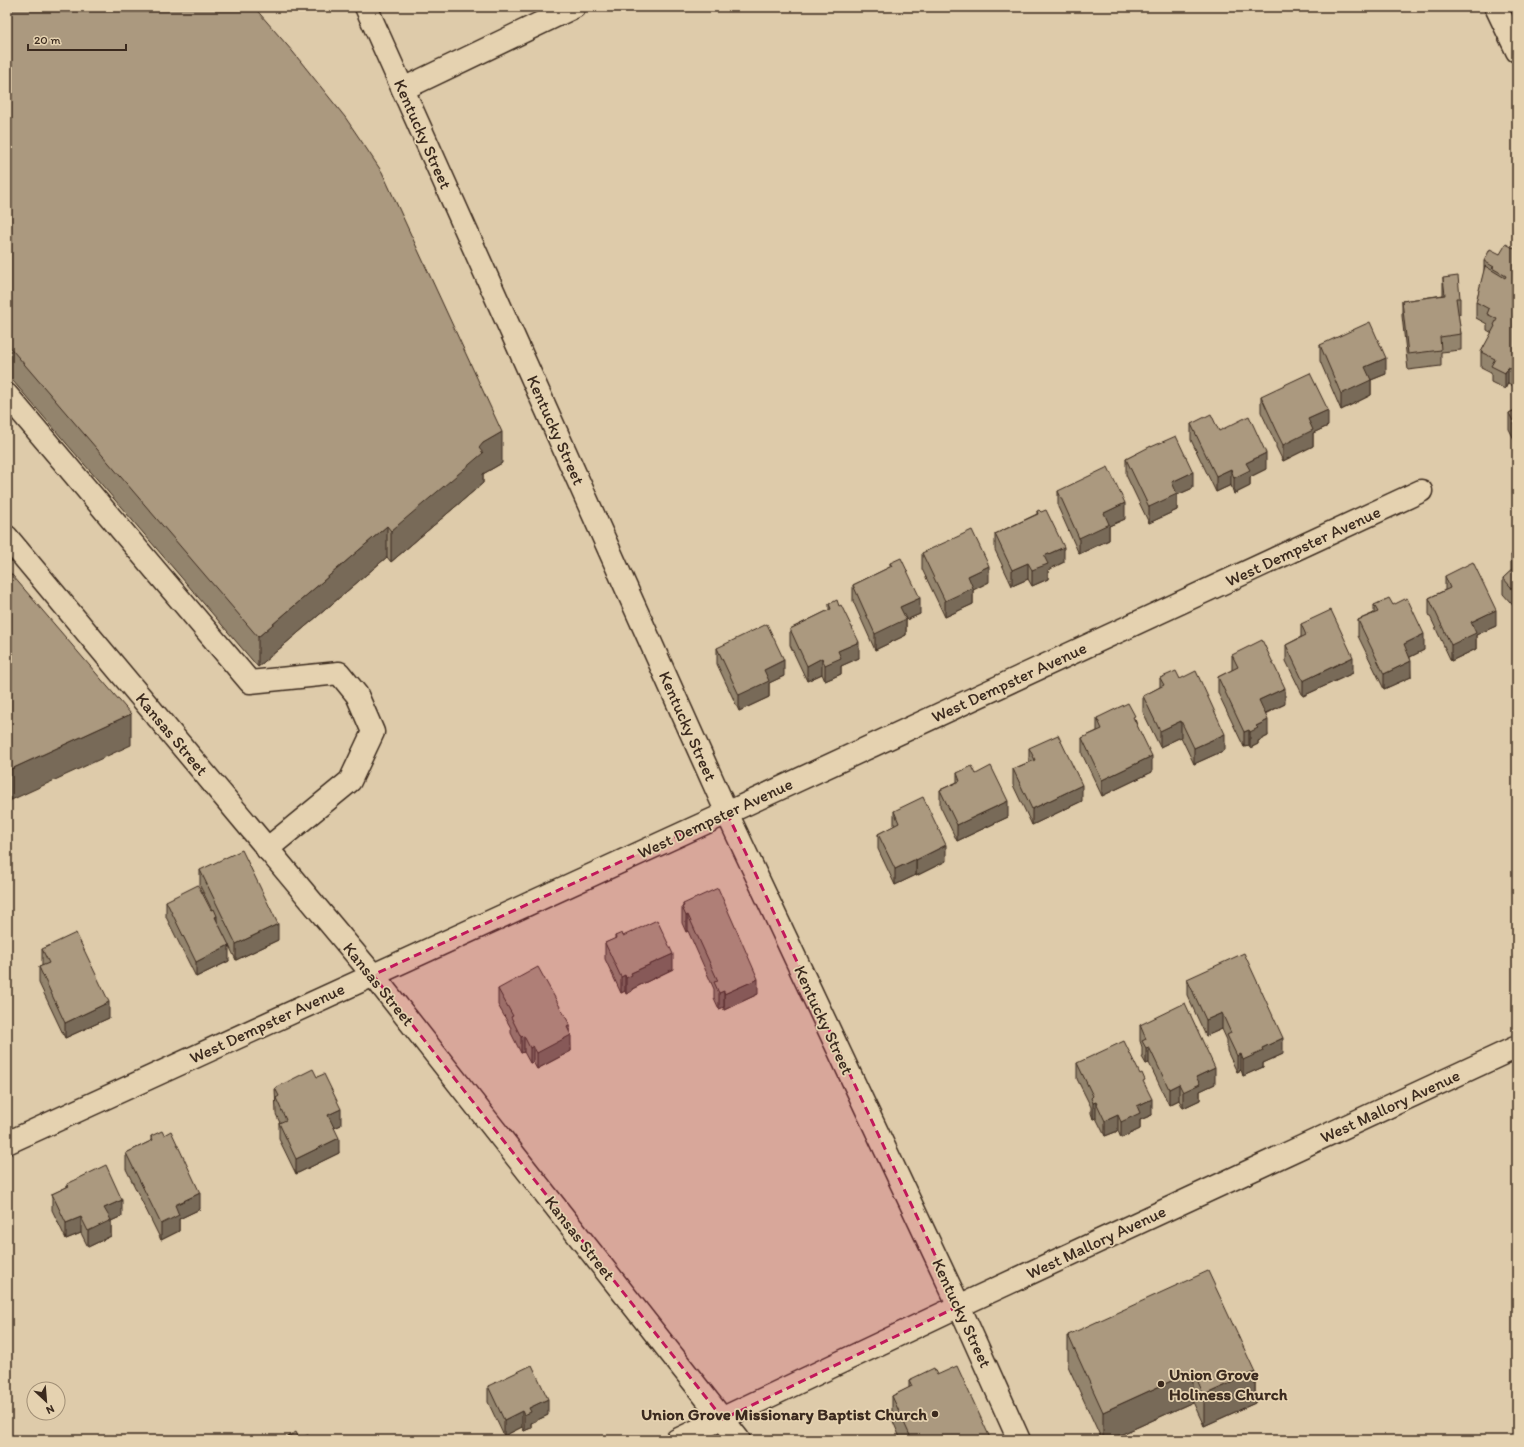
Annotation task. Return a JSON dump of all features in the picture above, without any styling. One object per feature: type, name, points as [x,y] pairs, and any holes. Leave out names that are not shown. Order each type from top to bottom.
[{"type":"street","name":"Kentucky Street","points":[[366,7],[727,813],[959,1306],[1019,1440]]},
{"type":"street","points":[[403,89],[574,7]]},
{"type":"street","points":[[1496,7],[1517,51]]},
{"type":"street","points":[[7,395],[250,682],[338,673],[357,696],[373,732],[350,781],[267,848]]},
{"type":"street","name":"West Dempster Avenue","points":[[7,1143],[727,813],[1421,491]]},
{"type":"street","name":"Kansas Street","points":[[7,537],[372,975],[739,1440]]},
{"type":"street","name":"West Mallory Avenue","points":[[677,1440],[959,1306],[1517,1047]]},
{"type":"highlighted area","points":[[727,813],[959,1306],[723,1419],[373,975]]},
{"type":"building","points":[[7,7],[254,7],[293,52],[345,117],[382,172],[502,432],[483,443],[479,448],[483,453],[391,531],[387,526],[258,637],[7,344]]},
{"type":"building","points":[[1506,244],[1517,250],[1517,372],[1508,367],[1505,373],[1491,366],[1495,359],[1481,352],[1495,326],[1494,325],[1497,319],[1487,314],[1489,309],[1476,302],[1485,266],[1505,278],[1506,276],[1492,268],[1494,267],[1484,261],[1490,249],[1500,254]]},
{"type":"building","points":[[1458,276],[1460,298],[1456,298],[1461,334],[1440,337],[1441,350],[1408,354],[1402,301],[1445,295],[1443,278]]},
{"type":"building","points":[[1370,322],[1386,358],[1365,367],[1371,380],[1341,394],[1320,345]]},
{"type":"building","points":[[1310,373],[1328,410],[1308,419],[1313,430],[1283,445],[1261,396]]},
{"type":"building","points":[[1517,409],[1517,427],[1516,427],[1509,413]]},
{"type":"building","points":[[1211,414],[1219,431],[1249,416],[1266,453],[1246,463],[1250,470],[1234,478],[1231,469],[1216,476],[1191,424]]},
{"type":"building","points":[[1176,436],[1193,472],[1172,482],[1177,494],[1149,507],[1126,459],[1151,446]]},
{"type":"building","points":[[1108,467],[1125,503],[1104,513],[1109,524],[1079,538],[1058,491]]},
{"type":"building","points":[[1039,510],[1041,512],[1046,510],[1064,547],[1044,556],[1048,564],[1032,570],[1028,563],[1012,570],[995,534],[1038,514],[1037,511]]},
{"type":"building","points":[[972,530],[989,566],[968,576],[973,588],[945,601],[922,553]]},
{"type":"building","points":[[1517,549],[1517,562],[1511,555]]},
{"type":"building","points":[[901,558],[920,598],[900,607],[906,619],[875,634],[853,585],[892,566],[890,563]]},
{"type":"building","points":[[1473,562],[1496,610],[1471,622],[1476,633],[1451,645],[1429,598],[1450,588],[1445,576]]},
{"type":"building","points":[[1517,565],[1517,594],[1503,578]]},
{"type":"building","points":[[7,569],[131,714],[7,771]]},
{"type":"building","points":[[1389,598],[1393,605],[1407,598],[1424,634],[1404,644],[1411,661],[1384,674],[1358,620],[1378,612],[1374,605]]},
{"type":"building","points":[[837,600],[839,606],[841,605],[859,642],[838,651],[841,658],[825,665],[822,658],[807,666],[790,629],[831,609],[829,604]]},
{"type":"building","points":[[1331,610],[1353,657],[1303,681],[1286,645],[1306,635],[1301,624]]},
{"type":"building","points":[[767,624],[784,660],[764,670],[769,681],[739,695],[717,648]]},
{"type":"building","points":[[1262,640],[1285,688],[1259,700],[1268,720],[1256,726],[1258,728],[1250,732],[1249,730],[1244,732],[1218,677],[1238,667],[1232,655]]},
{"type":"building","points":[[1176,671],[1180,679],[1196,671],[1225,734],[1194,748],[1181,721],[1160,731],[1143,696],[1164,685],[1160,678]]},
{"type":"building","points":[[1128,703],[1135,716],[1133,717],[1152,756],[1102,780],[1082,738],[1102,729],[1097,718]]},
{"type":"building","points":[[1058,735],[1082,785],[1032,809],[1013,769],[1035,760],[1029,748]]},
{"type":"building","points":[[972,766],[976,774],[991,766],[1008,801],[957,825],[940,790],[960,781],[957,773]]},
{"type":"building","points":[[923,797],[946,845],[895,869],[878,834],[899,823],[894,811]]},
{"type":"building","points":[[242,850],[278,924],[236,944],[200,870]]},
{"type":"building","points":[[198,885],[211,910],[214,909],[217,916],[215,917],[229,945],[196,962],[166,901]]},
{"type":"building","points":[[718,888],[758,979],[724,994],[724,991],[719,993],[714,982],[718,981],[688,915],[686,916],[682,907],[684,906],[683,904]]},
{"type":"building","points":[[657,920],[673,954],[631,973],[632,975],[626,978],[625,975],[621,977],[605,943],[616,938],[615,936],[622,933],[623,936]]},
{"type":"building","points":[[76,933],[109,1002],[65,1023],[39,967],[49,963],[42,949]]},
{"type":"building","points":[[1244,953],[1283,1038],[1262,1048],[1263,1051],[1243,1060],[1241,1054],[1237,1056],[1227,1035],[1231,1033],[1222,1013],[1206,1020],[1187,979]]},
{"type":"building","points":[[538,967],[570,1025],[567,1027],[571,1035],[537,1053],[533,1046],[530,1048],[524,1036],[521,1037],[511,1017],[513,1016],[498,989]]},
{"type":"building","points":[[1185,1003],[1215,1068],[1196,1077],[1200,1084],[1183,1092],[1179,1084],[1169,1089],[1149,1047],[1146,1048],[1142,1041],[1146,1039],[1140,1025]]},
{"type":"building","points":[[1124,1041],[1140,1074],[1142,1073],[1145,1080],[1143,1081],[1152,1099],[1137,1106],[1140,1113],[1121,1122],[1118,1115],[1105,1121],[1096,1102],[1093,1103],[1091,1098],[1093,1096],[1077,1063]]},
{"type":"building","points":[[313,1069],[317,1077],[324,1074],[341,1109],[328,1115],[339,1138],[296,1159],[279,1123],[286,1120],[276,1098],[279,1096],[275,1088]]},
{"type":"building","points":[[162,1131],[164,1135],[171,1131],[200,1193],[175,1205],[179,1215],[161,1224],[126,1153],[153,1140],[151,1136]]},
{"type":"building","points":[[106,1165],[122,1200],[104,1208],[111,1220],[88,1231],[81,1217],[66,1223],[52,1194],[69,1186],[67,1184]]},
{"type":"building","name":"Union Grove Holiness Church","points":[[1208,1271],[1255,1372],[1204,1395],[1193,1371],[1103,1412],[1068,1335]]},
{"type":"building","points":[[532,1365],[548,1399],[529,1408],[531,1412],[524,1415],[522,1411],[504,1420],[488,1386]]},
{"type":"building","points":[[957,1366],[991,1440],[912,1440],[892,1396],[912,1386],[909,1380],[934,1368],[937,1375]]},
{"type":"building","points":[[296,1432],[299,1439],[308,1435],[311,1440],[287,1440],[286,1438]]},
{"type":"place","name":"Union Grove Holiness Church","points":[[1161,1384]]},
{"type":"place","name":"Union Grove Missionary Baptist Church","points":[[935,1414]]}]
